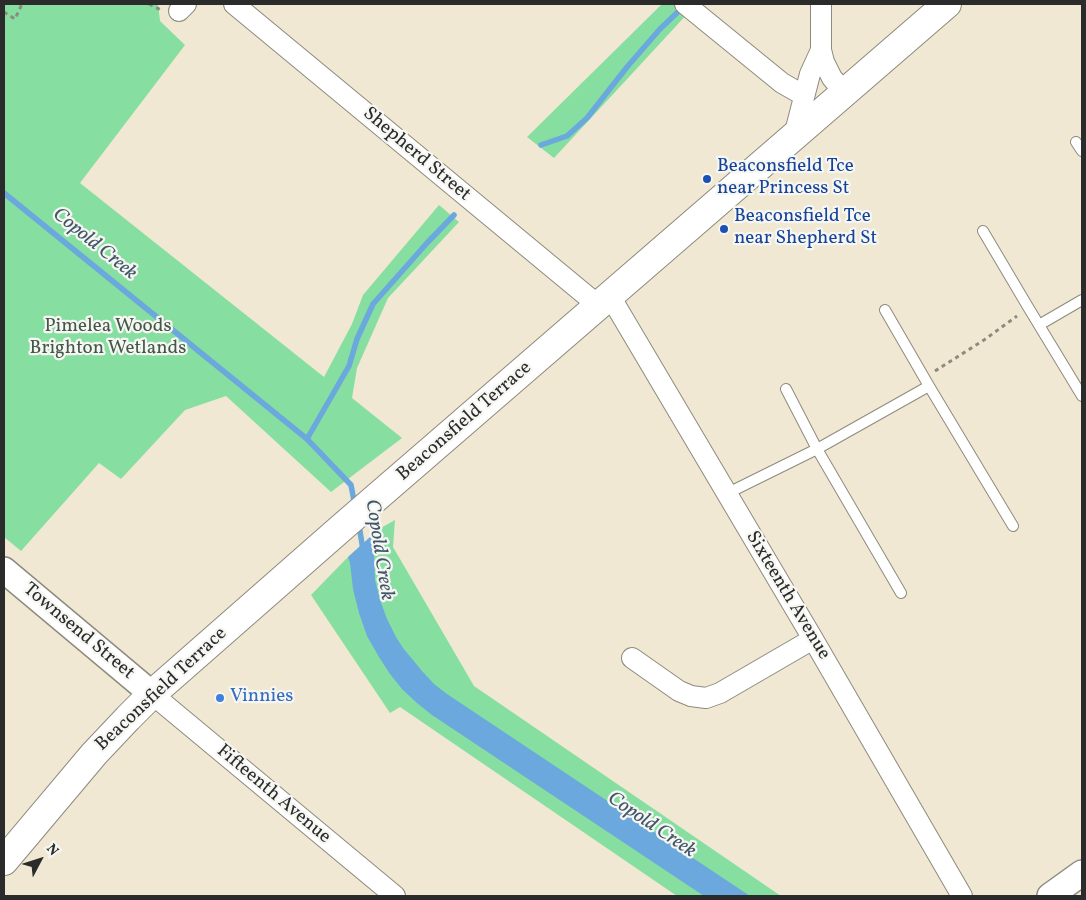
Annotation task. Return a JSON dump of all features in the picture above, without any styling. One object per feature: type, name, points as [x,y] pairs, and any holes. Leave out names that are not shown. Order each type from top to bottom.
[{"type":"main road","name":"Beaconsfield Terrace","points":[[4,861],[94,754],[152,694],[947,4]]},
{"type":"street","name":"Shepherd Street","points":[[234,4],[463,195],[604,301]]},
{"type":"street","points":[[684,4],[782,83],[796,91],[805,92]]},
{"type":"street","points":[[821,4],[821,50],[824,62],[832,78],[845,93]]},
{"type":"street","points":[[794,136],[810,74],[821,50]]},
{"type":"street","name":"Sixteenth Avenue","points":[[604,301],[726,494],[962,896]]},
{"type":"street","name":"Townsend Street","points":[[4,570],[152,694]]},
{"type":"street","points":[[632,658],[679,691],[691,696],[706,698],[720,693],[813,640]]},
{"type":"street","name":"Fifteenth Avenue","points":[[152,694],[395,896]]},
{"type":"street","points":[[1050,896],[1082,873]]},
{"type":"lane","points":[[1076,142],[1082,151]]},
{"type":"lane","points":[[983,231],[1082,396]]},
{"type":"lane","points":[[1039,325],[1082,300]]},
{"type":"lane","points":[[885,310],[1013,526]]},
{"type":"lane","points":[[726,494],[818,449],[926,382]]},
{"type":"lane","points":[[786,389],[818,449],[901,593]]},
{"type":"path","points":[[4,12],[15,19],[22,4]]},
{"type":"path","points":[[926,382],[1028,307]]},
{"type":"green space","name":"Pimelea Woods Brighton Wetlands","points":[[4,4],[158,4],[160,21],[185,45],[80,183],[324,377],[352,324],[363,295],[439,205],[459,222],[388,298],[357,368],[352,398],[402,438],[331,492],[226,396],[185,410],[121,479],[99,463],[21,551],[4,537]]},
{"type":"green space","points":[[662,4],[681,4],[690,11],[554,158],[527,137]]},
{"type":"green space","points":[[395,520],[393,547],[474,686],[781,896],[677,896],[400,707],[390,713],[311,595],[379,529]]},
{"type":"water","points":[[379,529],[374,556],[375,580],[380,600],[387,619],[403,648],[434,684],[750,896],[704,896],[432,715],[402,689],[390,674],[367,636],[353,589],[348,557]]},
{"type":"waterway","points":[[541,145],[567,136],[587,118],[627,67],[660,29],[682,8]]},
{"type":"waterway","name":"Copold Creek","points":[[4,193],[307,439],[351,485],[355,506]]},
{"type":"waterway","points":[[307,439],[349,366],[357,339],[373,304],[454,215]]},
{"type":"waterway","name":"Copold Creek","points":[[359,525],[363,550]]},
{"type":"place","name":"Beaconsfield Tce near Princess St","points":[[707,179]]},
{"type":"place","name":"Beaconsfield Tce near Shepherd St","points":[[724,229]]},
{"type":"place","name":"Vinnies","points":[[220,698]]}]
